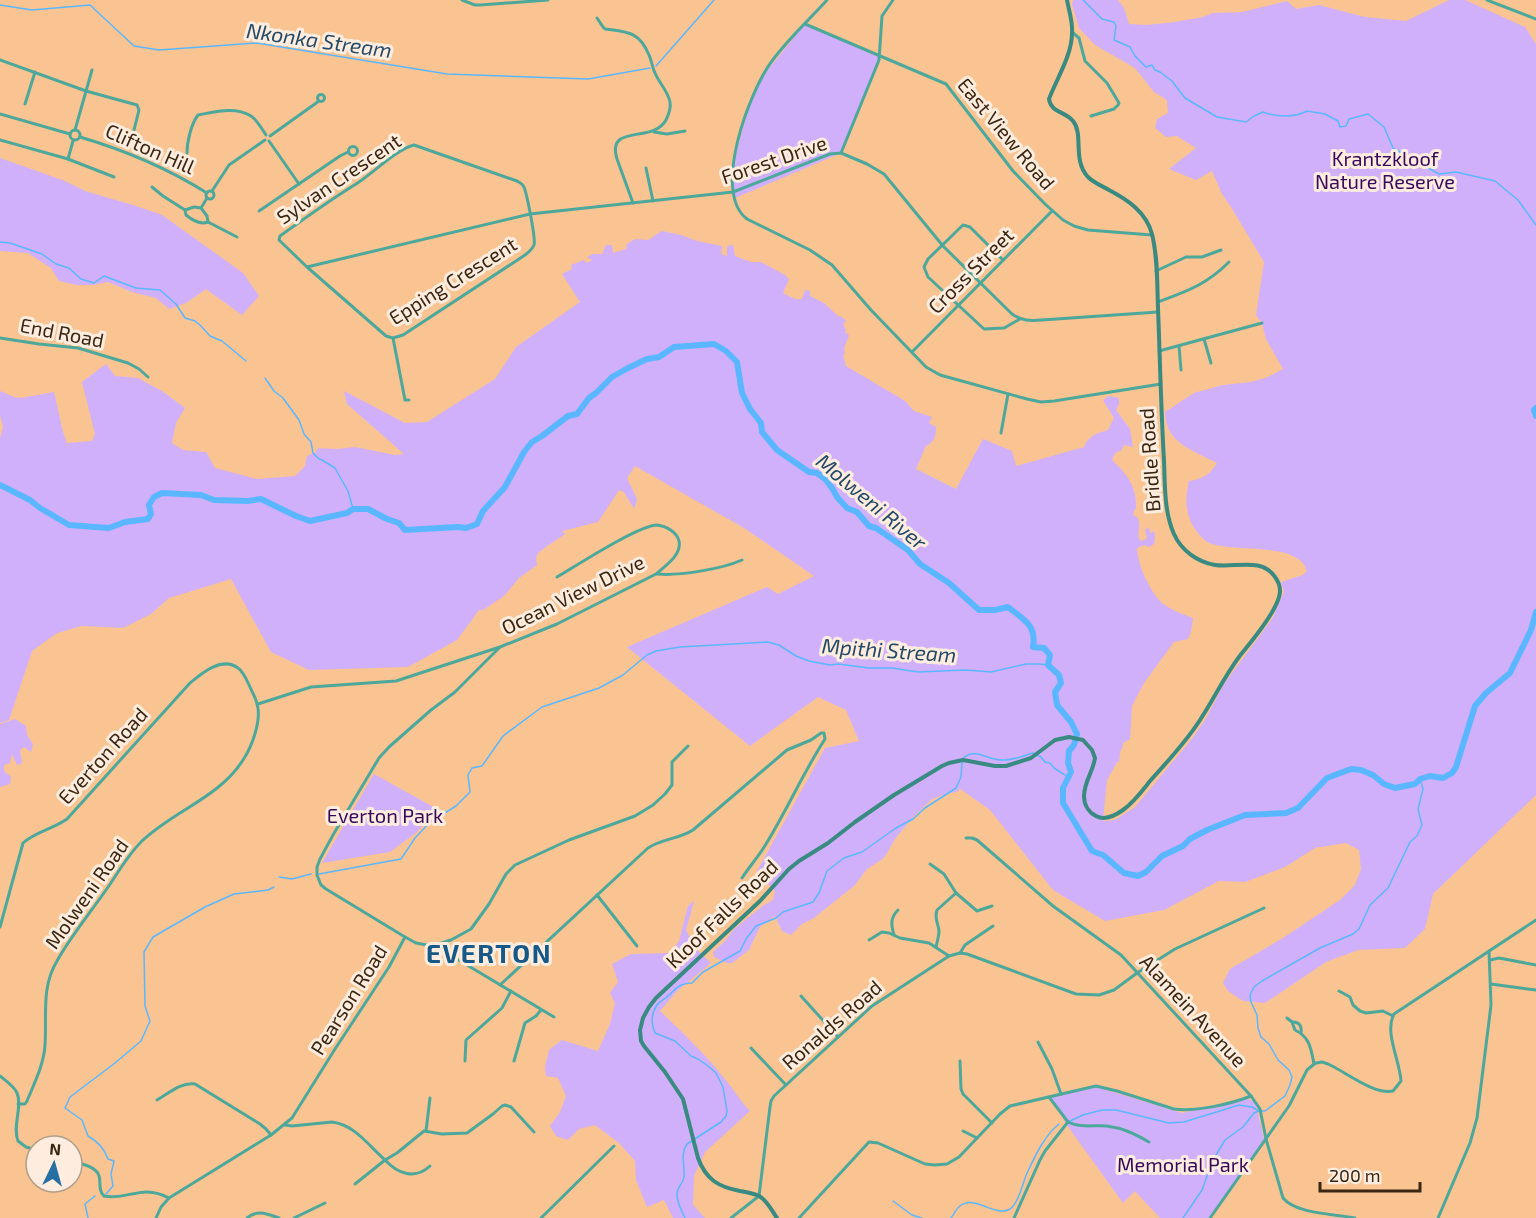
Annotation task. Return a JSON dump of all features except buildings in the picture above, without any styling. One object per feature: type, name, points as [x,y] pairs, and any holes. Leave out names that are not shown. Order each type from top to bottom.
[{"type":"main road","name":"Bridle Road","points":[[1060,739],[1077,738],[1090,747],[1095,758],[1084,789],[1084,799],[1090,813],[1103,818],[1122,811],[1188,737],[1233,665],[1269,616],[1280,594],[1276,578],[1265,568],[1255,565],[1210,563],[1191,555],[1177,541],[1172,529],[1167,506],[1158,302],[1152,235],[1147,220],[1137,209],[1086,174],[1080,161],[1076,126],[1070,118],[1050,105],[1049,99],[1069,50],[1072,32],[1067,0]]},
{"type":"main road","name":"Kloof Falls Road","points":[[759,1196],[728,1189],[712,1180],[700,1163],[686,1106],[680,1092],[641,1041],[640,1030],[649,1007],[799,861],[894,795],[949,762],[963,760],[1000,767],[1006,766],[1028,760],[1048,744],[1060,739]]},
{"type":"main road","points":[[759,1196],[777,1218]]},
{"type":"street","points":[[462,0],[475,5],[548,0]]},
{"type":"street","points":[[828,0],[771,62],[751,101],[732,171],[733,192],[738,209],[742,214],[747,219],[810,250],[832,265],[871,310],[926,367],[940,375],[1034,401],[1048,401],[1161,384]]},
{"type":"street","points":[[841,153],[880,57],[882,16],[893,0]]},
{"type":"street","points":[[1487,0],[1536,19]]},
{"type":"street","points":[[597,18],[605,28],[625,31],[638,38],[650,56],[653,70],[667,92],[670,104],[670,111],[665,122],[657,130],[624,137],[616,142],[615,152],[633,203]]},
{"type":"street","name":"East View Road","points":[[805,24],[946,84],[1013,171],[1064,220],[1081,229],[1152,235]]},
{"type":"street","points":[[1072,32],[1079,38],[1085,61],[1107,83],[1119,103],[1114,109],[1091,116]]},
{"type":"street","points":[[0,60],[86,91],[137,105],[139,110],[132,138]]},
{"type":"street","points":[[70,134],[75,130],[92,70]]},
{"type":"street","points":[[25,104],[35,72]]},
{"type":"street","points":[[201,208],[207,198],[207,192],[212,191],[229,165],[319,101]]},
{"type":"street","points":[[187,153],[192,126],[198,115],[229,111],[248,115],[255,119],[300,184]]},
{"type":"street","points":[[0,114],[70,134]]},
{"type":"street","points":[[73,140],[78,140],[80,137],[80,133],[75,130]]},
{"type":"street","points":[[652,132],[667,134],[685,131]]},
{"type":"street","points":[[68,159],[73,140],[70,134]]},
{"type":"street","name":"Clifton Hill","points":[[80,137],[109,145],[173,173],[207,192]]},
{"type":"street","points":[[0,140],[68,159],[114,177]]},
{"type":"street","name":"Sylvan Crescent","points":[[307,267],[279,238],[402,151],[414,145],[517,181],[524,187],[530,214]]},
{"type":"street","points":[[259,211],[348,152]]},
{"type":"street","name":"Forest Drive","points":[[307,267],[530,214],[733,192],[830,154],[841,153],[884,174],[943,246],[1012,314],[1020,319]]},
{"type":"street","points":[[646,168],[653,201]]},
{"type":"street","points":[[152,187],[185,210],[186,215],[196,222],[208,222],[237,237]]},
{"type":"street","points":[[207,198],[214,197],[212,191]]},
{"type":"street","points":[[185,210],[194,207],[201,208],[208,222]]},
{"type":"street","name":"Cross Street","points":[[912,352],[1052,210]]},
{"type":"street","name":"Epping Crescent","points":[[307,267],[386,336],[393,338],[403,335],[528,253],[535,238],[530,214]]},
{"type":"street","points":[[1003,260],[975,232],[963,225],[928,259],[924,267],[928,277],[984,329],[1004,328],[1020,319],[1035,321],[1158,312]]},
{"type":"street","points":[[1156,271],[1186,257],[1202,257],[1221,250]]},
{"type":"street","points":[[1158,302],[1202,284],[1215,276],[1229,262]]},
{"type":"street","points":[[1160,351],[1262,323]]},
{"type":"street","name":"End Road","points":[[0,338],[78,348],[128,363],[148,377]]},
{"type":"street","points":[[393,338],[405,400],[409,400]]},
{"type":"street","points":[[1204,339],[1212,363]]},
{"type":"street","points":[[1179,346],[1181,369]]},
{"type":"street","points":[[1001,433],[1008,394]]},
{"type":"street","name":"Ocean View Drive","points":[[258,704],[311,687],[396,681],[500,647],[557,624],[656,574],[675,556],[679,546],[678,538],[672,531],[659,525],[642,530],[614,543],[557,577]]},
{"type":"street","points":[[656,574],[723,567],[742,560]]},
{"type":"street","points":[[405,937],[326,890],[317,875],[317,867],[333,835],[389,747],[455,692],[500,647]]},
{"type":"street","name":"Everton Road","points":[[0,927],[23,843],[56,827],[66,819],[190,683],[207,670],[219,665],[231,665],[239,668],[258,704]]},
{"type":"street","name":"Molweni Road","points":[[18,1104],[25,1104],[27,1101],[43,1056],[47,985],[56,962],[125,862],[141,843],[174,817],[216,789],[237,769],[246,757],[253,740],[258,704]]},
{"type":"street","points":[[500,985],[648,848],[693,830],[787,750],[824,733],[825,739],[765,847],[742,878]]},
{"type":"street","points":[[432,946],[452,940],[471,929],[506,874],[515,865],[569,840],[629,819],[653,805],[672,785],[672,762],[688,746]]},
{"type":"street","name":"Alamein Avenue","points":[[966,838],[972,838],[984,845],[1074,923],[1114,949],[1251,1096],[1260,1111],[1266,1139],[1286,1202],[1297,1209],[1355,1218]]},
{"type":"street","points":[[930,864],[944,874],[956,893],[977,911],[992,906]]},
{"type":"street","points":[[936,947],[939,929],[935,920],[936,913],[956,893]]},
{"type":"street","points":[[597,894],[637,946]]},
{"type":"street","points":[[993,926],[965,945],[960,953],[1076,994],[1089,996],[1114,990],[1175,950],[1264,908]]},
{"type":"street","points":[[894,935],[891,921],[898,910]]},
{"type":"street","points":[[1210,1218],[1292,1101],[1307,1070],[1320,1062],[1377,1090],[1394,1091],[1401,1078],[1390,1030],[1393,1016],[1398,1010],[1536,920]]},
{"type":"street","points":[[869,940],[882,932],[928,943],[949,956]]},
{"type":"street","name":"Pearson Road","points":[[169,1198],[271,1135],[295,1115],[335,1048],[389,967],[405,937],[416,943],[441,950],[554,1017]]},
{"type":"street","points":[[1438,1218],[1465,1157],[1476,1124],[1489,1026],[1491,984],[1489,951]]},
{"type":"street","name":"Ronalds Road","points":[[759,1196],[771,1101],[872,1006],[949,956],[960,953]]},
{"type":"street","points":[[1490,960],[1499,958],[1536,965]]},
{"type":"street","points":[[1491,984],[1536,990]]},
{"type":"street","points":[[465,1061],[466,1040],[502,1008],[511,991]]},
{"type":"street","points":[[1339,991],[1350,998],[1353,1005],[1360,1011],[1366,1013],[1383,1011],[1393,1016]]},
{"type":"street","points":[[801,996],[838,1037]]},
{"type":"street","points":[[514,1061],[525,1023],[541,1010]]},
{"type":"street","points":[[1287,1018],[1299,1024],[1301,1033]]},
{"type":"street","points":[[1292,1022],[1296,1031],[1305,1036],[1311,1047],[1314,1064]]},
{"type":"street","points":[[1038,1042],[1052,1069],[1061,1094]]},
{"type":"street","points":[[751,1048],[786,1085]]},
{"type":"street","points":[[960,1061],[963,1094],[992,1123]]},
{"type":"street","points":[[0,1076],[18,1094],[16,1137],[24,1145]]},
{"type":"street","points":[[157,1100],[178,1087],[188,1083],[195,1084],[266,1128],[271,1135]]},
{"type":"street","points":[[800,1218],[869,1142],[878,1143],[922,1163],[944,1165],[953,1161],[1011,1106],[1061,1094],[1098,1086],[1182,1110],[1200,1109],[1251,1096]]},
{"type":"street","points":[[1049,1097],[1068,1122],[1076,1126],[1093,1125],[1123,1129],[1149,1142]]},
{"type":"street","points":[[426,1131],[430,1098]]},
{"type":"street","points":[[356,1184],[420,1134],[426,1131],[467,1133],[505,1105],[511,1107],[534,1132]]},
{"type":"street","points":[[1014,1218],[1045,1151],[1068,1122]]},
{"type":"street","points":[[285,1125],[338,1123],[355,1131],[396,1170],[408,1173],[420,1172],[430,1166]]},
{"type":"street","points":[[963,1131],[977,1138]]},
{"type":"street","points":[[541,1218],[614,1146]]},
{"type":"street","points":[[84,1165],[99,1174],[99,1190],[104,1196],[112,1197],[151,1191],[169,1198],[161,1207],[156,1218]]},
{"type":"street","points":[[731,1218],[759,1196]]},
{"type":"street","points":[[294,1218],[325,1203]]},
{"type":"street","points":[[247,1218],[258,1212],[279,1218]]},
{"type":"green space","name":"Krantzkloof Nature Reserve","points":[[1073,0],[1118,0],[1124,8],[1129,24],[1147,25],[1203,17],[1213,13],[1242,12],[1287,1],[1296,9],[1319,5],[1365,17],[1406,21],[1449,0],[1465,0],[1525,27],[1536,44],[1536,795],[1433,894],[1425,929],[1405,948],[1358,950],[1326,962],[1265,1003],[1243,1001],[1228,991],[1223,983],[1230,969],[1283,938],[1340,900],[1355,885],[1361,869],[1359,850],[1346,843],[1315,848],[1285,867],[1245,882],[1219,881],[1164,910],[1105,921],[1053,890],[990,810],[959,788],[959,791],[932,799],[895,839],[884,858],[867,869],[855,885],[814,918],[802,924],[791,935],[782,931],[775,916],[760,927],[749,950],[732,963],[714,957],[713,952],[734,929],[773,900],[775,891],[770,885],[758,881],[757,871],[825,748],[859,741],[846,710],[818,697],[750,746],[627,647],[767,587],[778,594],[814,576],[744,528],[635,466],[627,478],[637,499],[634,509],[624,492],[619,490],[598,522],[562,531],[565,534],[538,553],[537,565],[519,578],[504,596],[483,610],[479,610],[457,640],[408,667],[309,670],[271,652],[231,579],[169,598],[151,614],[123,628],[82,626],[57,633],[32,651],[9,720],[0,723],[0,438],[3,427],[0,415],[0,391],[21,398],[54,392],[67,443],[92,441],[95,434],[82,382],[106,364],[115,376],[138,378],[162,391],[185,408],[176,423],[172,443],[183,450],[206,452],[215,468],[257,479],[295,476],[305,466],[307,456],[316,452],[318,448],[355,447],[395,455],[404,454],[347,404],[344,391],[405,423],[427,422],[495,379],[516,347],[580,302],[562,274],[572,269],[571,265],[584,260],[587,263],[592,260],[587,257],[602,254],[606,245],[612,245],[613,253],[626,249],[627,244],[635,239],[648,240],[662,231],[722,246],[721,254],[727,256],[727,246],[733,245],[735,256],[751,262],[761,262],[785,275],[789,279],[783,293],[795,299],[802,299],[805,290],[810,291],[810,296],[824,303],[842,317],[846,321],[843,324],[845,334],[848,333],[849,336],[843,355],[846,366],[905,401],[914,411],[932,417],[929,423],[936,427],[935,436],[933,441],[926,446],[916,469],[956,489],[983,439],[1012,451],[1016,466],[1084,447],[1093,436],[1108,430],[1114,418],[1103,400],[1109,396],[1119,398],[1116,410],[1130,429],[1133,447],[1124,445],[1121,451],[1116,452],[1112,460],[1127,476],[1133,488],[1136,509],[1133,515],[1137,517],[1139,523],[1139,539],[1142,541],[1147,538],[1145,529],[1149,528],[1150,533],[1154,531],[1155,536],[1154,544],[1137,548],[1144,576],[1162,603],[1193,618],[1188,639],[1174,642],[1144,683],[1132,706],[1130,739],[1123,743],[1119,762],[1107,780],[1103,821],[1115,820],[1135,807],[1191,740],[1205,720],[1224,684],[1272,619],[1284,592],[1281,582],[1303,575],[1307,571],[1302,562],[1292,555],[1209,543],[1198,533],[1190,520],[1187,504],[1189,481],[1205,476],[1217,463],[1182,445],[1170,432],[1165,412],[1194,393],[1223,385],[1251,382],[1283,369],[1256,315],[1264,262],[1222,194],[1212,171],[1196,180],[1169,169],[1196,148],[1177,136],[1166,137],[1155,128],[1157,119],[1168,113],[1167,100],[1154,92],[1135,68],[1095,45],[1079,28],[1072,4]]},
{"type":"green space","points":[[804,25],[879,56],[841,153],[735,198],[732,167],[750,104],[763,76]]},
{"type":"green space","points":[[0,158],[65,181],[85,191],[162,215],[243,273],[259,296],[242,315],[206,289],[186,303],[169,309],[156,298],[132,292],[108,282],[77,285],[59,281],[51,268],[28,253],[0,251]]},
{"type":"green space","points":[[15,719],[26,726],[27,735],[33,744],[31,752],[24,747],[20,750],[22,763],[17,765],[12,754],[10,763],[4,765],[4,771],[11,777],[10,784],[0,787],[0,724]]},
{"type":"green space","name":"Everton Park","points":[[374,774],[437,809],[417,832],[390,852],[322,863]]},
{"type":"green space","points":[[694,901],[686,930],[696,949],[711,963],[677,991],[660,1011],[727,1081],[750,1111],[705,1152],[694,1176],[693,1205],[705,1218],[673,1218],[664,1200],[647,1207],[636,1180],[635,1161],[619,1143],[595,1125],[579,1129],[568,1140],[556,1136],[550,1126],[560,1112],[566,1096],[558,1078],[546,1076],[545,1067],[549,1050],[562,1040],[598,1051],[610,1024],[615,1003],[610,993],[618,982],[612,964],[631,954],[670,953],[679,941],[688,906]]},
{"type":"green space","name":"Memorial Park","points":[[1097,1087],[1182,1113],[1247,1099],[1255,1101],[1264,1139],[1209,1218],[1160,1218],[1135,1191],[1123,1203],[1050,1098]]},
{"type":"waterway","name":"Nkonka Stream","points":[[656,66],[714,0]]},
{"type":"waterway","name":"Nkonka Stream","points":[[1083,0],[1102,19],[1114,22],[1116,26],[1114,40],[1130,47],[1146,67],[1152,65],[1155,70],[1172,81],[1185,98],[1217,117],[1246,122],[1263,112],[1285,116],[1307,111],[1325,114],[1338,121],[1340,127],[1346,126],[1349,119],[1368,114],[1384,127],[1393,148],[1439,174],[1456,172],[1495,181],[1518,200],[1536,225]]},
{"type":"waterway","name":"Nkonka Stream","points":[[0,5],[32,10],[90,5],[134,46],[159,50],[257,43],[447,74],[588,79],[650,68]]},
{"type":"waterway","points":[[0,242],[42,254],[56,264],[69,268],[81,279],[94,283],[104,276],[136,288],[160,290],[176,304],[185,318],[195,321],[210,336],[222,341],[246,361]]},
{"type":"waterway","name":"Molweni River","points":[[0,485],[30,500],[69,525],[109,528],[125,522],[148,519],[151,514],[149,505],[154,497],[162,493],[201,495],[214,500],[261,499],[310,521],[347,513],[353,509],[368,509],[399,523],[405,530],[466,528],[477,524],[483,511],[505,487],[532,442],[568,416],[577,414],[589,398],[612,377],[647,359],[659,357],[674,347],[714,344],[726,351],[737,362],[742,393],[750,409],[761,423],[762,432],[777,450],[809,472],[817,473],[825,479],[847,508],[857,512],[869,526],[876,528],[908,550],[920,564],[949,583],[979,610],[1008,607],[1028,623],[1033,633],[1033,647],[1044,648],[1050,655],[1048,665],[1059,675],[1061,683],[1055,692],[1057,705],[1071,722],[1077,734],[1074,745],[1069,751],[1068,763],[1071,772],[1063,788],[1063,803],[1092,851],[1103,855],[1124,873],[1138,876],[1146,872],[1162,856],[1183,846],[1190,839],[1207,830],[1245,815],[1286,813],[1298,808],[1327,778],[1351,769],[1373,775],[1384,784],[1395,788],[1415,784],[1420,779],[1430,776],[1443,778],[1452,773],[1456,767],[1475,706],[1486,693],[1510,673],[1531,630],[1536,612]]},
{"type":"waterway","points":[[265,378],[299,420],[304,434],[311,442],[313,453],[335,468],[348,491],[353,509]]},
{"type":"waterway","name":"Molweni River","points":[[1536,408],[1534,410],[1536,416]]},
{"type":"waterway","name":"Mpithi Stream","points":[[319,874],[401,859],[415,838],[430,822],[456,806],[470,792],[468,775],[472,768],[482,766],[503,736],[542,707],[599,688],[623,675],[647,655],[656,651],[680,647],[768,642],[779,645],[809,661],[830,665],[892,668],[918,672],[965,670],[991,672],[1026,664],[1048,665]]},
{"type":"waterway","points":[[963,758],[978,754],[998,760],[1007,760],[1033,753],[1065,775]]},
{"type":"waterway","points":[[685,1218],[677,1198],[677,1192],[684,1177],[685,1148],[687,1144],[721,1122],[727,1111],[723,1087],[716,1073],[691,1056],[675,1041],[655,1033],[652,1019],[657,1005],[678,986],[692,983],[703,972],[740,951],[756,926],[776,918],[783,912],[813,902],[827,871],[844,858],[862,852],[956,788],[961,777],[962,763]]},
{"type":"waterway","points":[[1183,1218],[1202,1190],[1213,1160],[1225,1140],[1243,1127],[1254,1113],[1265,1111],[1285,1096],[1290,1085],[1292,1077],[1289,1070],[1278,1060],[1269,1044],[1261,1037],[1250,995],[1254,987],[1320,948],[1353,934],[1359,929],[1370,905],[1388,888],[1410,842],[1417,836],[1422,825],[1418,809],[1423,789],[1420,779]]},
{"type":"waterway","name":"Mpithi Stream","points":[[279,877],[292,879],[311,874]]},
{"type":"waterway","name":"Mpithi Stream","points":[[106,1194],[113,1186],[111,1174],[114,1161],[108,1159],[100,1146],[88,1136],[82,1120],[65,1108],[70,1097],[141,1041],[150,1021],[145,1006],[144,952],[153,937],[205,907],[234,894],[268,890],[274,887]]},
{"type":"waterway","points":[[1070,1121],[1102,1110],[1116,1110],[1169,1123],[1184,1122],[1239,1105],[1252,1107],[1259,1111]]},
{"type":"waterway","points":[[951,1218],[959,1207],[966,1203],[978,1204],[998,1211],[1010,1209],[1016,1202],[1041,1145],[1059,1124]]},
{"type":"waterway","name":"Mpithi Stream","points":[[88,1218],[85,1204],[95,1196]]},
{"type":"waterway","points":[[893,1201],[912,1215],[922,1218]]},
{"type":"district","name":"EVERTON","points":[[489,954]]}]
